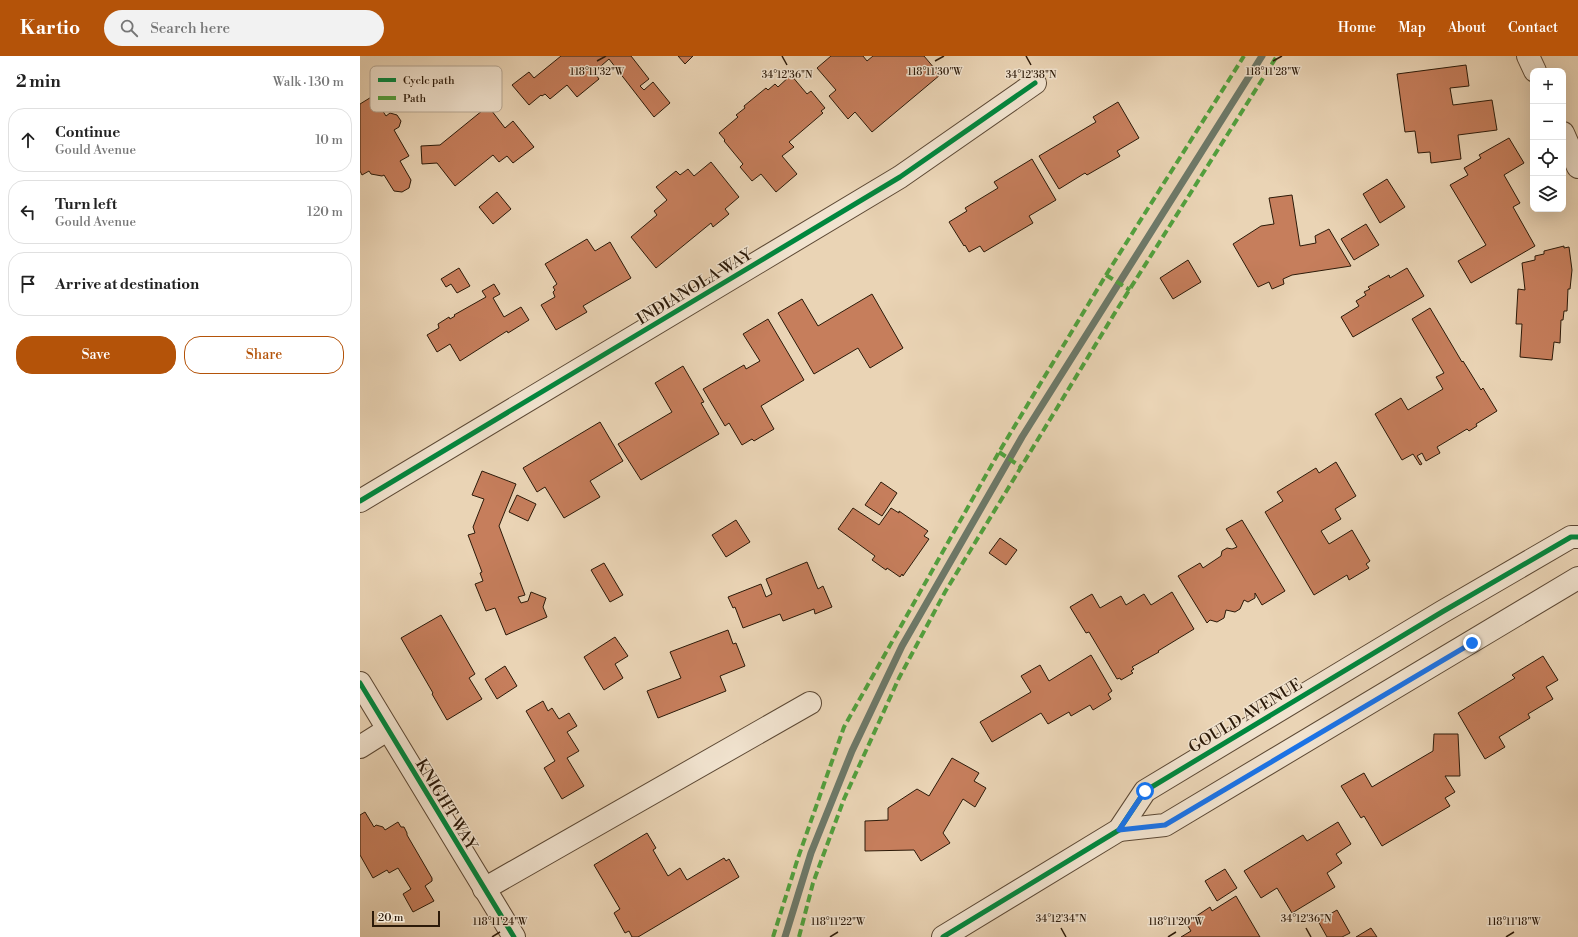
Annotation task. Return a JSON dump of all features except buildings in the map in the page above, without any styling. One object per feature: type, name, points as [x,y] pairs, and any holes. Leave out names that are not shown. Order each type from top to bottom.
[{"type":"street","points":[[1528,56],[1534,68]]},
{"type":"street","name":"INDIANOLA WAY","points":[[360,501],[900,177],[1035,84]]},
{"type":"street","points":[[1566,140],[1578,167]]},
{"type":"street","name":"GOULD AVENUE","points":[[943,937],[1119,830],[1145,791],[1462,600],[1571,537],[1578,537]]},
{"type":"street","name":"GOULD AVENUE","points":[[1119,830],[1165,825],[1578,578]]},
{"type":"street","name":"KNIGHT WAY","points":[[360,683],[514,937]]},
{"type":"street","points":[[484,889],[810,703]]},
{"type":"street","points":[[360,747],[388,730]]},
{"type":"waterway","points":[[785,937],[811,853],[852,751],[902,646],[1022,437],[1262,56]]},
{"type":"marked path","points":[[773,937],[798,858],[844,727],[999,452],[1106,275],[1244,56]]},
{"type":"marked path","points":[[799,937],[813,883],[844,799],[899,678],[945,592],[1116,311],[1277,56]]},
{"type":"marked path","points":[[1106,275],[1130,290]]},
{"type":"marked path","points":[[999,452],[1021,467]]},
{"type":"cycle path","points":[[360,501],[900,177],[1035,83]]},
{"type":"cycle path","points":[[943,937],[1119,830],[1145,791],[1442,612],[1571,537],[1578,537]]},
{"type":"cycle path","points":[[360,683],[514,937]]},
{"type":"route","points":[[1145,791],[1119,830],[1165,825],[1472,643]]}]
